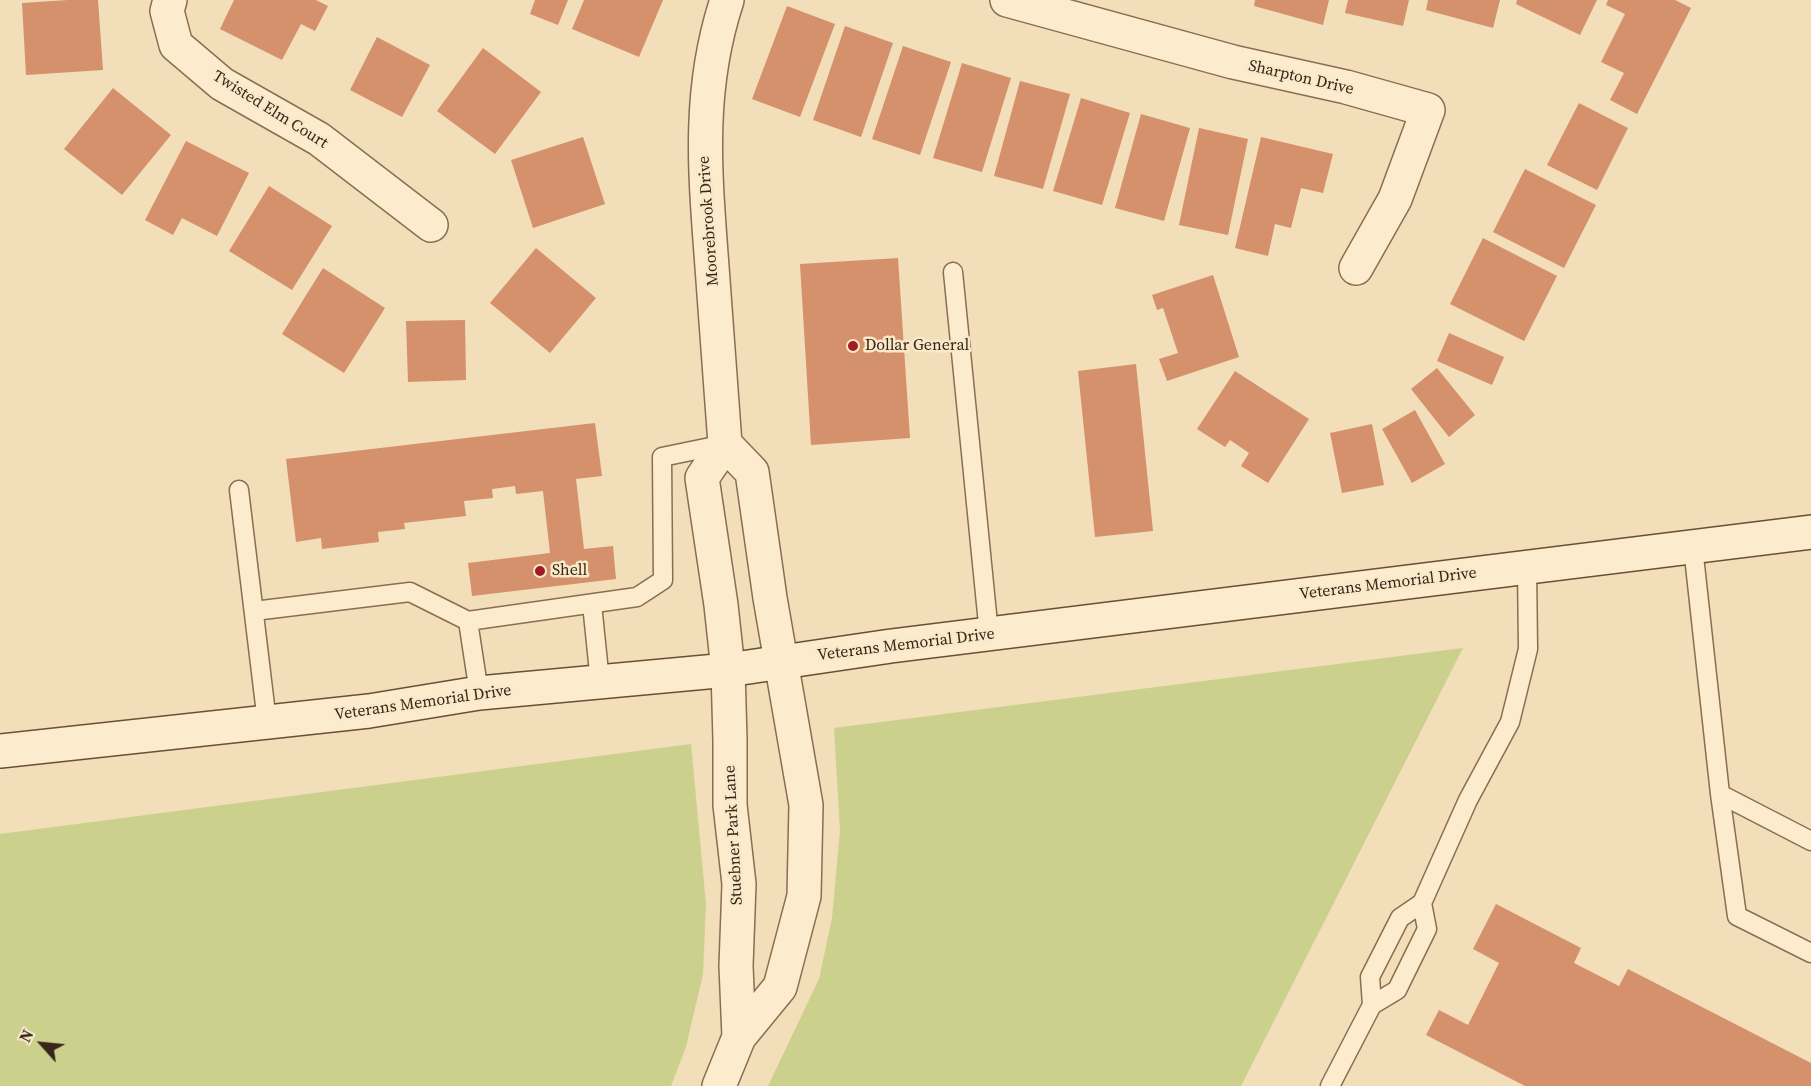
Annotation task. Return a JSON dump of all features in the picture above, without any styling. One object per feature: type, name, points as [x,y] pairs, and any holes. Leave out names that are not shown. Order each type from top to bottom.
[{"type":"street","name":"Twisted Elm Court","points":[[170,0],[167,11],[176,45],[222,84],[320,138],[431,225]]},
{"type":"street","name":"Moorebrook Drive","points":[[725,444],[704,140],[707,94],[714,49],[727,0]]},
{"type":"street","name":"Sharpton Drive","points":[[1007,0],[1233,62],[1346,87],[1428,110],[1395,199],[1356,268]]},
{"type":"street","points":[[728,669],[721,604],[702,478],[725,444],[752,472],[782,662]]},
{"type":"street","name":"Veterans Memorial Drive","points":[[0,751],[369,711],[479,693],[728,669],[989,634],[1811,532]]},
{"type":"street","name":"Stuebner Park Lane","points":[[719,1086],[739,1037],[780,987],[804,896],[806,805],[782,662]]},
{"type":"street","name":"Stuebner Park Lane","points":[[728,669],[730,805],[739,884],[736,966],[739,1037]]},
{"type":"lane","points":[[954,272],[989,634]]},
{"type":"lane","points":[[254,611],[410,592],[468,621],[637,597],[663,580],[662,457],[725,444]]},
{"type":"lane","points":[[239,490],[267,722]]},
{"type":"lane","points":[[1693,547],[1720,794],[1737,916],[1811,953]]},
{"type":"lane","points":[[1330,1086],[1372,1005],[1370,977],[1400,918],[1422,903],[1468,800],[1510,722],[1528,649],[1527,567]]},
{"type":"lane","points":[[592,604],[600,682]]},
{"type":"lane","points":[[468,621],[479,693]]},
{"type":"lane","points":[[1720,794],[1811,841]]},
{"type":"lane","points":[[1372,1005],[1397,990],[1427,929],[1422,903]]},
{"type":"green space","points":[[1463,648],[1241,1086],[768,1086],[819,979],[832,918],[840,831],[834,728]]},
{"type":"green space","points":[[691,744],[706,904],[703,974],[686,1047],[671,1086],[0,1086],[0,834]]},
{"type":"building","points":[[98,0],[103,70],[26,75],[22,3]]},
{"type":"building","points":[[234,0],[316,0],[328,6],[315,31],[301,24],[282,60],[220,29]]},
{"type":"building","points":[[535,0],[568,0],[558,25],[530,14]]},
{"type":"building","points":[[584,0],[663,0],[639,57],[572,29]]},
{"type":"building","points":[[1255,0],[1329,0],[1323,25],[1254,6]]},
{"type":"building","points":[[1348,0],[1409,0],[1403,26],[1345,13]]},
{"type":"building","points":[[1428,0],[1500,0],[1493,28],[1426,10]]},
{"type":"building","points":[[1517,0],[1597,0],[1580,35],[1516,4]]},
{"type":"building","points":[[1608,0],[1675,0],[1691,8],[1637,114],[1610,100],[1624,73],[1601,62],[1625,14],[1606,5]]},
{"type":"building","points":[[787,6],[835,24],[800,117],[752,99]]},
{"type":"building","points":[[845,26],[893,43],[861,137],[813,120]]},
{"type":"building","points":[[377,37],[430,65],[402,117],[350,90]]},
{"type":"building","points":[[903,46],[951,62],[920,155],[872,139]]},
{"type":"building","points":[[483,48],[541,92],[495,154],[437,111]]},
{"type":"building","points":[[962,63],[1011,78],[982,172],[933,158]]},
{"type":"building","points":[[1020,81],[1070,94],[1043,189],[994,176]]},
{"type":"building","points":[[113,88],[171,135],[122,195],[64,149]]},
{"type":"building","points":[[1081,98],[1130,113],[1102,205],[1053,191]]},
{"type":"building","points":[[1579,103],[1628,128],[1597,190],[1547,165]]},
{"type":"building","points":[[1141,114],[1190,128],[1164,221],[1115,208]]},
{"type":"building","points":[[1199,128],[1248,139],[1228,235],[1179,225]]},
{"type":"building","points":[[583,137],[605,204],[533,228],[511,160]]},
{"type":"building","points":[[1261,137],[1333,154],[1323,193],[1301,188],[1291,228],[1275,224],[1268,256],[1235,248]]},
{"type":"building","points":[[186,141],[249,173],[217,236],[182,218],[173,235],[145,220]]},
{"type":"building","points":[[1525,169],[1596,205],[1564,268],[1493,232]]},
{"type":"building","points":[[269,186],[332,226],[292,290],[229,251]]},
{"type":"building","points":[[1483,238],[1557,276],[1524,341],[1450,304]]},
{"type":"building","points":[[536,248],[596,298],[550,353],[490,303]]},
{"type":"building","points":[[898,258],[910,438],[811,445],[800,264]]},
{"type":"building","points":[[323,268],[385,308],[344,373],[282,334]]},
{"type":"building","points":[[1213,275],[1239,357],[1167,381],[1159,359],[1178,353],[1163,308],[1157,310],[1152,295]]},
{"type":"building","points":[[465,320],[466,380],[408,382],[406,321]]},
{"type":"building","points":[[1449,333],[1504,357],[1492,385],[1437,361]]},
{"type":"building","points":[[1136,364],[1153,531],[1095,537],[1078,371]]},
{"type":"building","points":[[1437,368],[1475,415],[1449,437],[1411,389]]},
{"type":"building","points":[[1235,371],[1309,419],[1268,483],[1241,466],[1249,453],[1230,440],[1225,447],[1197,429]]},
{"type":"building","points":[[1415,410],[1445,464],[1412,483],[1382,429]]},
{"type":"building","points":[[595,423],[602,476],[576,479],[584,549],[613,546],[616,579],[472,596],[468,563],[550,553],[543,491],[516,494],[515,486],[492,489],[493,498],[464,501],[466,516],[404,523],[405,529],[378,532],[379,542],[322,549],[321,538],[296,542],[286,459]]},
{"type":"building","points":[[1372,424],[1384,485],[1342,493],[1330,433]]},
{"type":"building","points":[[1496,904],[1581,948],[1574,963],[1619,986],[1628,969],[1811,1063],[1811,1086],[1525,1086],[1426,1035],[1439,1010],[1468,1025],[1499,963],[1473,949]]},
{"type":"place","name":"Dollar General","points":[[853,346]]},
{"type":"place","name":"Shell","points":[[540,571]]}]
